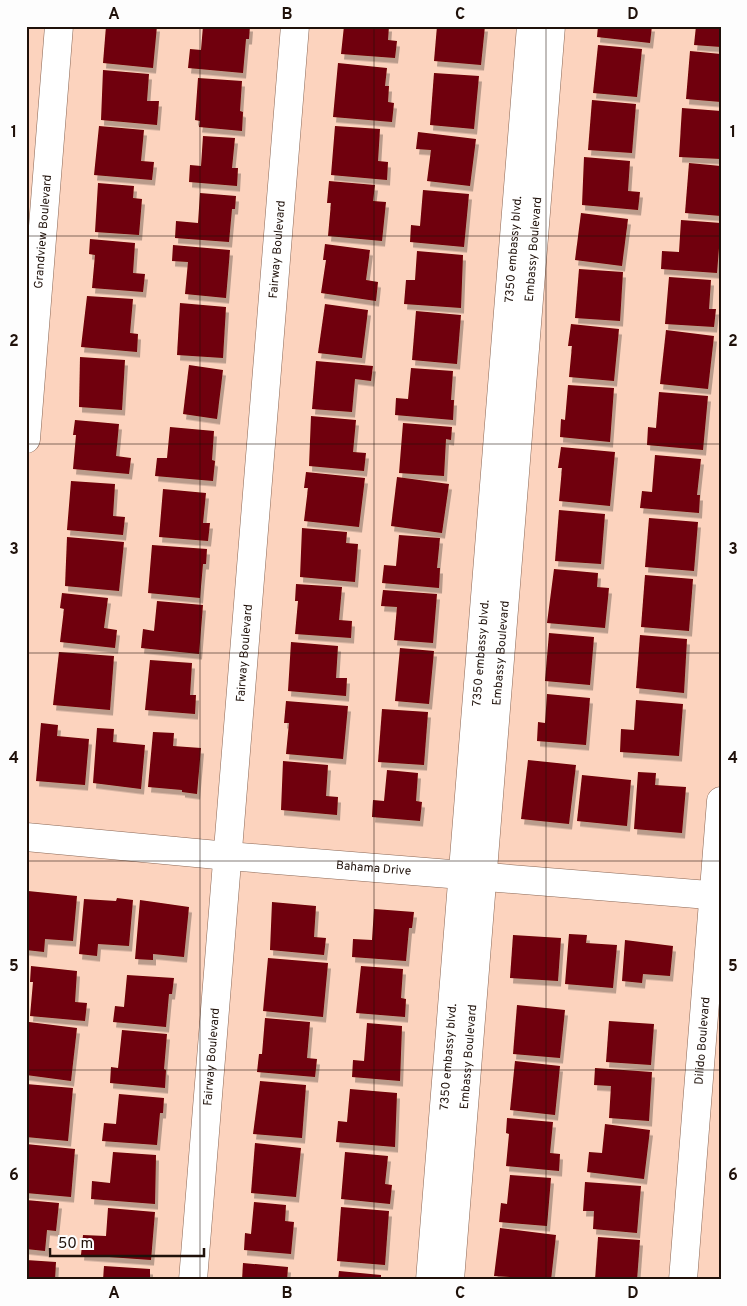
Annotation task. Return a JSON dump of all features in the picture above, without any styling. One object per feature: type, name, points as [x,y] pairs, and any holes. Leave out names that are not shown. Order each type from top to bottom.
[{"type":"street","name":"Grandview Boulevard","points":[[26,439],[59,26]]},
{"type":"street","name":"Fairway Boulevard","points":[[193,1280],[295,26]]},
{"type":"street","name":"7350 embassy blvd.","points":[[430,1280],[472,876],[531,26]]},
{"type":"street","name":"Embassy Boulevard","points":[[450,1280],[472,876],[551,26]]},
{"type":"street","name":"Dilido Boulevard","points":[[683,1280],[717,896],[721,801]]},
{"type":"street","name":"Bahama Drive","points":[[26,837],[228,856],[717,896]]},
{"type":"building","points":[[106,26],[157,26],[153,68],[103,63]]},
{"type":"building","points":[[203,26],[250,26],[249,39],[246,39],[243,73],[188,68],[190,49],[201,50]]},
{"type":"building","points":[[344,26],[389,26],[388,40],[397,41],[395,58],[341,54]]},
{"type":"building","points":[[437,26],[485,26],[481,65],[434,61]]},
{"type":"building","points":[[598,26],[652,26],[650,43],[597,37]]},
{"type":"building","points":[[696,26],[721,26],[721,47],[694,45]]},
{"type":"building","points":[[598,45],[642,49],[637,97],[593,93]]},
{"type":"building","points":[[690,51],[721,54],[721,102],[686,99]]},
{"type":"building","points":[[338,63],[387,68],[385,86],[389,86],[388,102],[394,103],[392,122],[333,117]]},
{"type":"building","points":[[103,70],[149,74],[147,101],[159,101],[157,125],[101,120]]},
{"type":"building","points":[[434,73],[479,76],[474,129],[430,125]]},
{"type":"building","points":[[198,78],[242,81],[240,111],[243,112],[242,131],[199,127],[200,121],[195,120]]},
{"type":"building","points":[[592,100],[636,104],[632,153],[588,150]]},
{"type":"building","points":[[682,108],[721,111],[721,159],[679,157]]},
{"type":"building","points":[[99,126],[144,130],[141,161],[154,162],[152,180],[94,175]]},
{"type":"building","points":[[335,126],[380,129],[378,161],[388,162],[387,180],[331,175]]},
{"type":"building","points":[[418,132],[476,139],[470,186],[427,181],[431,150],[416,149]]},
{"type":"building","points":[[203,136],[235,138],[232,168],[238,168],[237,186],[189,182],[190,165],[201,166]]},
{"type":"building","points":[[584,157],[630,161],[628,191],[640,192],[638,210],[582,205]]},
{"type":"building","points":[[689,163],[721,166],[721,216],[685,213]]},
{"type":"building","points":[[329,181],[375,185],[373,201],[386,202],[382,241],[328,236],[331,203],[327,203]]},
{"type":"building","points":[[98,183],[134,186],[133,198],[142,199],[139,235],[95,232]]},
{"type":"building","points":[[423,190],[469,194],[464,247],[410,242],[411,225],[420,226]]},
{"type":"building","points":[[200,193],[236,196],[235,209],[232,209],[229,242],[175,238],[176,221],[198,223]]},
{"type":"building","points":[[581,213],[628,219],[622,266],[575,260]]},
{"type":"building","points":[[681,220],[721,223],[717,273],[661,269],[662,251],[679,252]]},
{"type":"building","points":[[90,239],[135,243],[133,273],[145,274],[143,292],[92,288],[95,255],[89,254]]},
{"type":"building","points":[[325,244],[370,250],[366,280],[378,282],[376,301],[321,293],[326,260],[323,260]]},
{"type":"building","points":[[173,245],[230,250],[226,298],[185,294],[188,262],[172,261]]},
{"type":"building","points":[[417,251],[463,255],[461,308],[404,304],[406,280],[415,280]]},
{"type":"building","points":[[579,269],[623,272],[620,321],[575,318]]},
{"type":"building","points":[[669,277],[711,280],[709,309],[716,309],[714,327],[665,324]]},
{"type":"building","points":[[87,296],[133,299],[130,333],[138,334],[137,352],[81,347]]},
{"type":"building","points":[[180,303],[226,307],[223,358],[177,355]]},
{"type":"building","points":[[325,304],[368,310],[362,358],[318,353]]},
{"type":"building","points":[[416,311],[461,315],[457,364],[412,360]]},
{"type":"building","points":[[571,324],[619,329],[614,381],[569,377],[572,346],[568,346]]},
{"type":"building","points":[[666,330],[714,336],[708,389],[660,384]]},
{"type":"building","points":[[80,357],[125,360],[122,410],[79,407]]},
{"type":"building","points":[[316,361],[373,366],[371,381],[355,379],[352,412],[312,409]]},
{"type":"building","points":[[189,365],[223,370],[217,419],[183,414]]},
{"type":"building","points":[[411,368],[453,371],[451,400],[454,400],[453,420],[395,415],[396,398],[408,399]]},
{"type":"building","points":[[568,385],[614,388],[610,442],[560,437],[561,419],[565,420]]},
{"type":"building","points":[[659,392],[708,396],[703,450],[647,445],[648,427],[656,428]]},
{"type":"building","points":[[311,416],[356,420],[353,452],[366,453],[364,471],[309,466]]},
{"type":"building","points":[[75,420],[119,424],[116,456],[131,458],[129,474],[73,469],[76,435],[73,435]]},
{"type":"building","points":[[403,423],[452,427],[451,440],[446,439],[444,476],[399,473]]},
{"type":"building","points":[[170,427],[214,431],[212,460],[215,461],[213,481],[155,476],[157,458],[167,458]]},
{"type":"building","points":[[561,447],[615,452],[610,506],[559,501],[562,468],[558,468]]},
{"type":"building","points":[[655,455],[701,459],[697,495],[700,495],[699,513],[640,508],[642,491],[652,492]]},
{"type":"building","points":[[306,472],[365,478],[359,527],[304,521],[308,488],[304,488]]},
{"type":"building","points":[[397,477],[449,484],[442,533],[391,526]]},
{"type":"building","points":[[71,481],[115,484],[113,516],[125,517],[123,535],[67,530]]},
{"type":"building","points":[[163,489],[206,493],[203,523],[210,523],[208,541],[159,537]]},
{"type":"building","points":[[559,510],[605,514],[601,564],[555,561]]},
{"type":"building","points":[[649,518],[698,522],[694,571],[645,567]]},
{"type":"building","points":[[302,528],[347,532],[346,543],[358,544],[355,582],[300,577]]},
{"type":"building","points":[[399,535],[440,538],[437,568],[440,568],[439,588],[382,583],[384,565],[396,566]]},
{"type":"building","points":[[67,537],[124,542],[119,591],[65,586]]},
{"type":"building","points":[[152,545],[207,549],[206,564],[203,564],[200,598],[148,593]]},
{"type":"building","points":[[554,569],[598,573],[597,587],[609,588],[605,628],[547,623]]},
{"type":"building","points":[[645,575],[693,579],[689,631],[641,627]]},
{"type":"building","points":[[296,584],[342,587],[339,620],[352,621],[351,638],[295,634],[298,601],[295,601]]},
{"type":"building","points":[[383,590],[437,594],[433,643],[394,640],[397,607],[381,606]]},
{"type":"building","points":[[62,593],[108,598],[104,628],[117,630],[115,648],[60,642],[64,609],[60,608]]},
{"type":"building","points":[[157,601],[203,605],[199,654],[141,648],[143,629],[154,631]]},
{"type":"building","points":[[549,633],[594,637],[590,685],[545,681]]},
{"type":"building","points":[[640,635],[687,639],[684,693],[636,688]]},
{"type":"building","points":[[291,642],[338,646],[336,678],[347,678],[346,696],[288,691]]},
{"type":"building","points":[[400,648],[434,651],[429,704],[395,701]]},
{"type":"building","points":[[59,652],[114,656],[110,710],[53,705]]},
{"type":"building","points":[[150,660],[192,663],[190,695],[196,695],[195,714],[145,710]]},
{"type":"building","points":[[547,694],[590,698],[586,745],[537,741],[538,722],[545,723]]},
{"type":"building","points":[[636,700],[683,704],[679,756],[620,752],[621,729],[634,730]]},
{"type":"building","points":[[286,701],[348,706],[343,759],[286,754],[289,723],[284,723]]},
{"type":"building","points":[[382,709],[428,712],[424,765],[378,762]]},
{"type":"building","points":[[41,723],[58,725],[57,736],[89,739],[85,785],[36,781]]},
{"type":"building","points":[[97,728],[114,729],[113,742],[145,745],[141,789],[93,783]]},
{"type":"building","points":[[153,732],[174,733],[173,746],[201,748],[197,794],[182,792],[182,790],[148,787]]},
{"type":"building","points":[[528,760],[576,765],[569,824],[521,819]]},
{"type":"building","points":[[283,761],[328,765],[326,796],[338,797],[337,815],[281,810]]},
{"type":"building","points":[[387,770],[418,773],[416,801],[422,802],[420,821],[372,817],[373,800],[384,801]]},
{"type":"building","points":[[638,772],[656,773],[655,785],[686,787],[682,833],[634,829]]},
{"type":"building","points":[[582,775],[631,780],[627,826],[577,821]]},
{"type":"building","points":[[28,891],[77,896],[73,941],[45,939],[44,952],[26,950]]},
{"type":"building","points":[[117,898],[133,900],[129,946],[98,944],[97,956],[79,954],[84,899],[116,901]]},
{"type":"building","points":[[140,900],[189,907],[184,957],[153,954],[153,960],[135,959]]},
{"type":"building","points":[[272,902],[316,906],[314,937],[326,938],[324,955],[270,950]]},
{"type":"building","points":[[374,909],[414,912],[412,928],[409,928],[406,961],[352,957],[353,939],[372,940]]},
{"type":"building","points":[[569,934],[587,935],[586,943],[617,945],[613,988],[565,984]]},
{"type":"building","points":[[513,935],[561,938],[558,981],[510,978]]},
{"type":"building","points":[[625,940],[673,946],[670,976],[643,974],[642,983],[622,981]]},
{"type":"building","points":[[268,958],[328,963],[323,1017],[263,1011]]},
{"type":"building","points":[[31,966],[77,971],[75,1002],[87,1003],[85,1021],[30,1016],[33,982],[30,982]]},
{"type":"building","points":[[361,966],[403,969],[401,998],[406,999],[405,1017],[356,1013]]},
{"type":"building","points":[[127,975],[174,978],[172,994],[169,994],[166,1027],[113,1022],[115,1006],[124,1007]]},
{"type":"building","points":[[517,1005],[565,1010],[560,1058],[513,1054]]},
{"type":"building","points":[[265,1018],[310,1022],[307,1058],[317,1059],[315,1077],[257,1072],[259,1054],[262,1054]]},
{"type":"building","points":[[609,1021],[654,1024],[651,1065],[606,1062]]},
{"type":"building","points":[[29,1022],[77,1028],[71,1081],[26,1075]]},
{"type":"building","points":[[367,1023],[402,1026],[400,1081],[352,1077],[353,1060],[364,1061]]},
{"type":"building","points":[[122,1030],[167,1034],[164,1069],[166,1070],[165,1088],[110,1083],[111,1067],[118,1068]]},
{"type":"building","points":[[515,1061],[560,1066],[555,1115],[510,1110]]},
{"type":"building","points":[[595,1068],[652,1072],[649,1121],[609,1118],[611,1086],[594,1085]]},
{"type":"building","points":[[260,1081],[306,1085],[302,1138],[253,1134]]},
{"type":"building","points":[[26,1084],[73,1088],[68,1141],[26,1137]]},
{"type":"building","points":[[350,1089],[397,1093],[395,1147],[336,1142],[338,1121],[347,1122]]},
{"type":"building","points":[[119,1094],[164,1098],[163,1113],[160,1113],[157,1145],[102,1141],[104,1123],[116,1124]]},
{"type":"building","points":[[507,1118],[553,1122],[550,1153],[560,1154],[559,1171],[506,1166],[509,1134],[506,1133]]},
{"type":"building","points":[[605,1124],[650,1130],[644,1179],[587,1172],[589,1152],[602,1153]]},
{"type":"building","points":[[255,1143],[301,1148],[296,1197],[251,1193]]},
{"type":"building","points":[[26,1144],[75,1149],[71,1197],[26,1193]]},
{"type":"building","points":[[113,1152],[156,1155],[155,1204],[91,1199],[92,1181],[110,1183]]},
{"type":"building","points":[[345,1152],[388,1156],[385,1184],[392,1185],[390,1204],[341,1199]]},
{"type":"building","points":[[510,1175],[551,1178],[547,1226],[499,1222],[501,1203],[507,1204]]},
{"type":"building","points":[[585,1182],[641,1186],[637,1233],[593,1229],[594,1211],[583,1211]]},
{"type":"building","points":[[26,1200],[59,1203],[56,1231],[47,1230],[45,1251],[26,1249]]},
{"type":"building","points":[[254,1202],[286,1205],[285,1221],[294,1222],[291,1254],[244,1250],[245,1233],[251,1234]]},
{"type":"building","points":[[341,1207],[389,1211],[385,1265],[337,1261]]},
{"type":"building","points":[[108,1208],[155,1212],[151,1260],[81,1255],[83,1235],[106,1236]]},
{"type":"building","points":[[500,1228],[556,1235],[551,1280],[494,1276]]},
{"type":"building","points":[[598,1237],[640,1240],[637,1280],[595,1280]]},
{"type":"building","points":[[26,1260],[56,1262],[55,1280],[26,1280]]},
{"type":"building","points":[[243,1263],[288,1267],[287,1280],[242,1280]]},
{"type":"building","points":[[104,1266],[150,1269],[150,1280],[103,1280]]},
{"type":"building","points":[[339,1271],[381,1275],[381,1280],[338,1280]]}]
